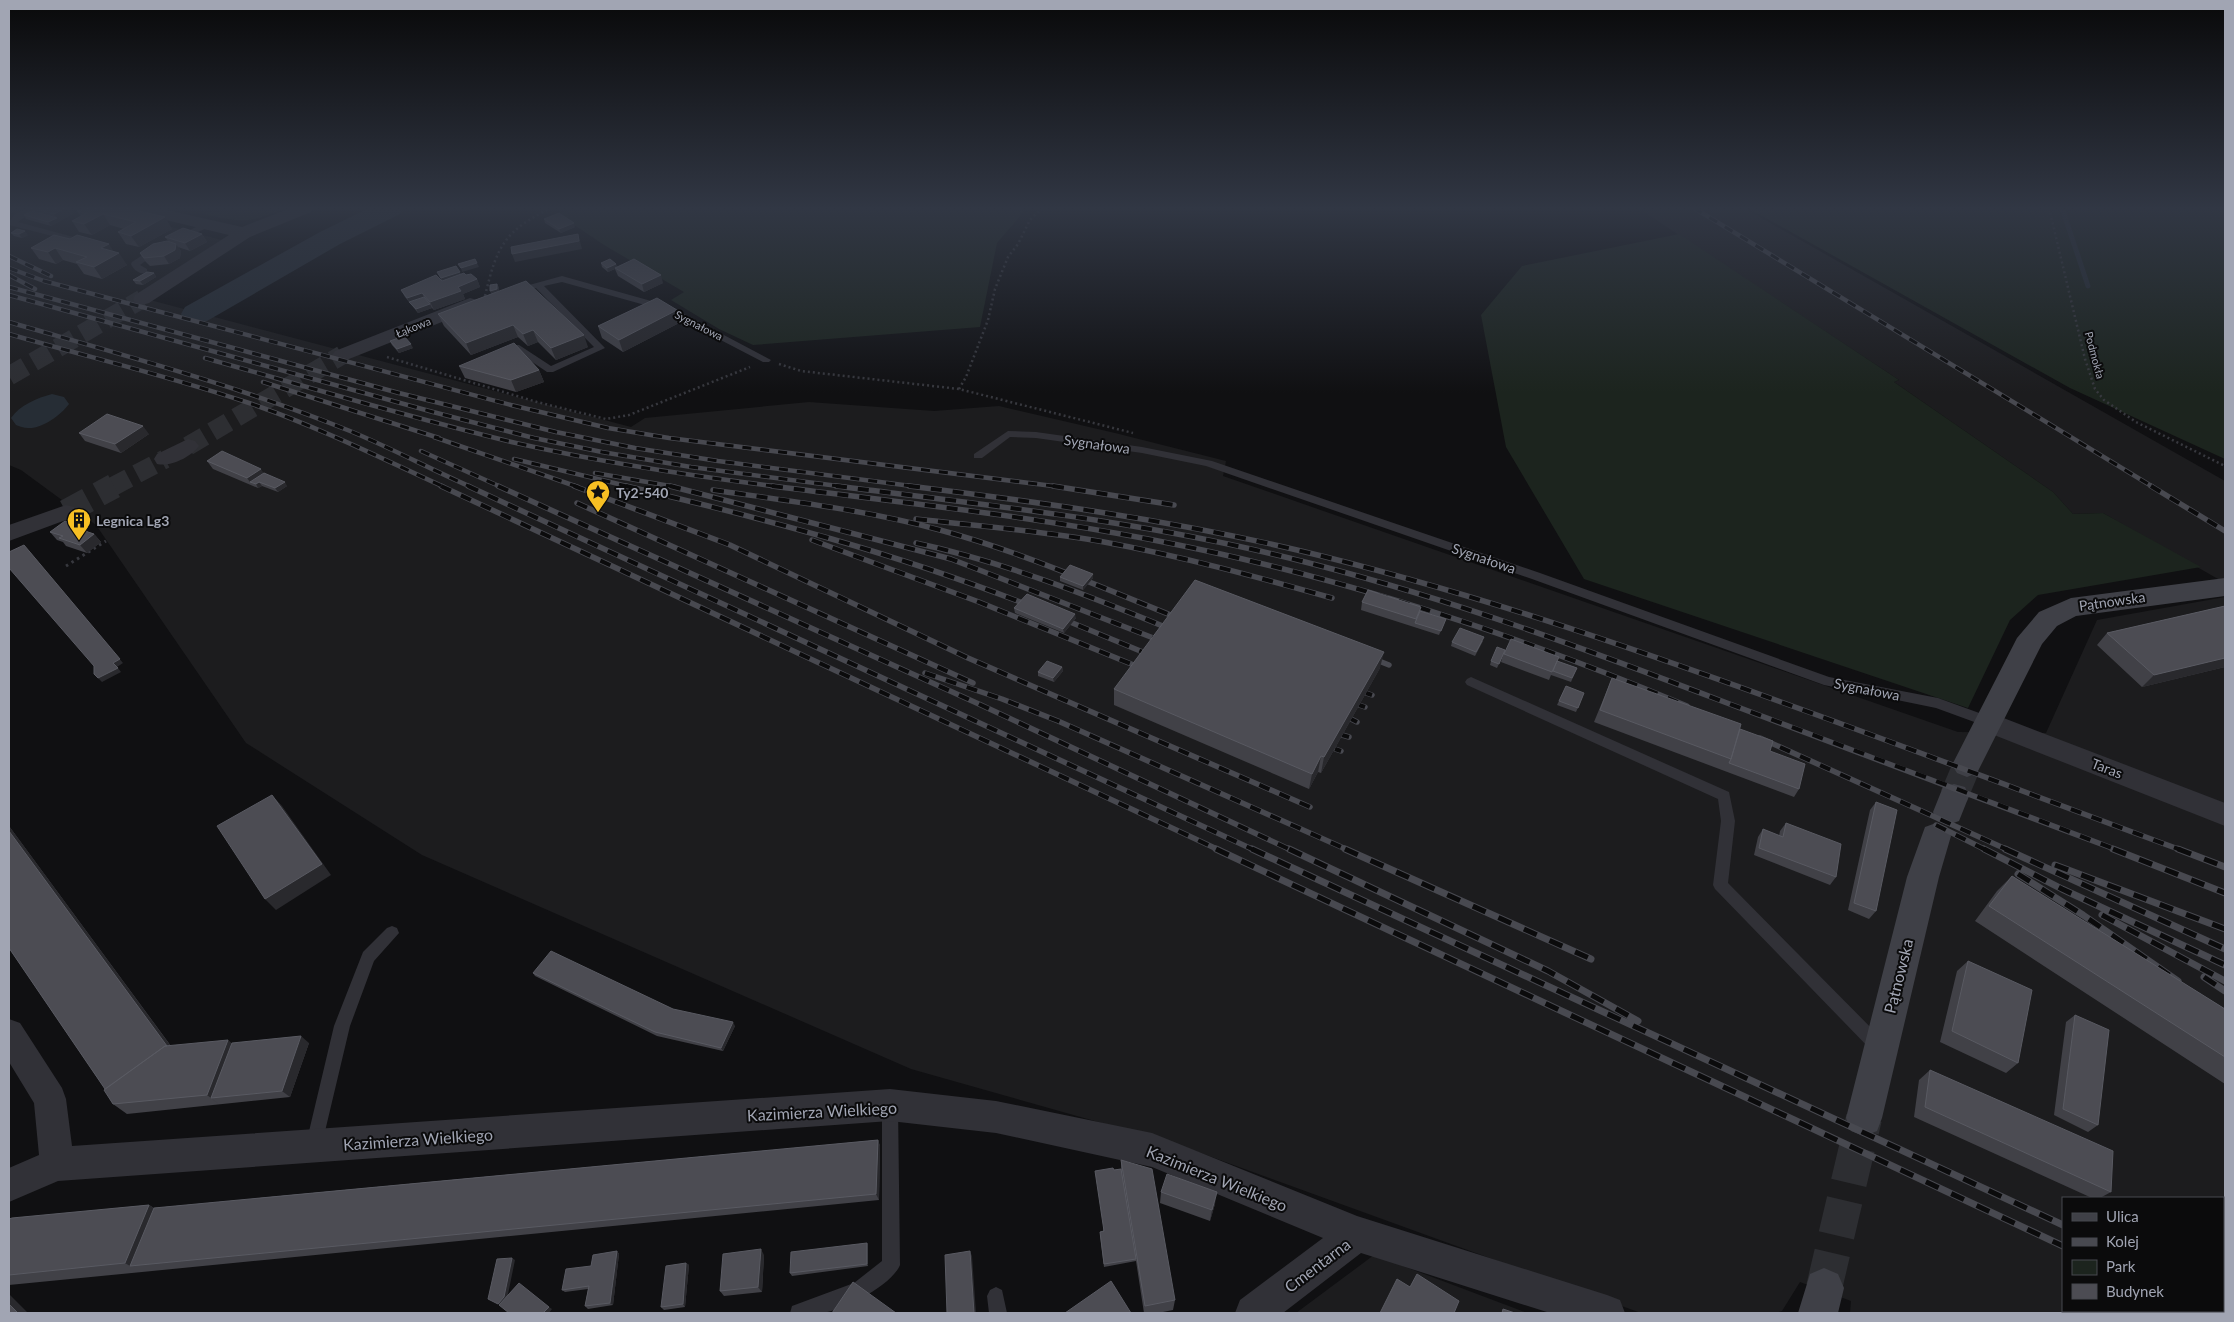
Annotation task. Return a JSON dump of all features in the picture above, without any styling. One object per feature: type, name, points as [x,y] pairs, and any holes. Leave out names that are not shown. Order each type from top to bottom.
[{"type":"street","points":[[142,300],[188,270]]},
{"type":"street","name":"Łąkowa","points":[[351,352],[494,296]]},
{"type":"street","points":[[165,459],[188,446]]},
{"type":"street","points":[[9,533],[66,512]]},
{"type":"street","name":"Pątnowska","points":[[1967,765],[2031,638],[2048,619],[2071,607],[2225,587]]},
{"type":"street","name":"Taras","points":[[1988,722],[2225,814]]},
{"type":"street","name":"Pątnowska","points":[[1864,1118],[1923,877],[1946,814]]},
{"type":"street","points":[[9,1034],[50,1099],[57,1164]]},
{"type":"street","name":"Kazimierza Wielkiego","points":[[9,1185],[57,1164],[890,1105],[996,1117],[1152,1150],[1358,1234],[1607,1313]]},
{"type":"street","name":"Cmentarna","points":[[1253,1313],[1358,1234]]},
{"type":"lane","name":"Sygnałowa","points":[[494,296],[562,279],[666,308],[766,360]]},
{"type":"lane","points":[[516,347],[550,370],[600,348],[538,285]]},
{"type":"lane","name":"Sygnałowa","points":[[978,456],[1008,434],[1036,435],[1142,450],[1208,463],[1536,576],[1828,682],[1938,703],[1988,722]]},
{"type":"lane","points":[[1471,682],[1724,796],[1728,821],[1720,885],[1880,1049]]},
{"type":"lane","points":[[313,1146],[342,1026],[368,957],[392,933]]},
{"type":"lane","points":[[799,1313],[860,1290],[891,1265],[890,1105]]},
{"type":"path","points":[[494,296],[495,270]]},
{"type":"path","points":[[959,389],[966,377],[988,320],[995,288],[1003,270]]},
{"type":"path","name":"Podmokła","points":[[2065,270],[2083,348],[2095,389],[2118,412],[2159,435],[2225,466]]},
{"type":"path","points":[[351,352],[606,419],[629,415],[766,360],[801,371],[959,389],[1137,434]]},
{"type":"path","points":[[66,566],[106,541]]},
{"type":"shaded area","points":[[9,270],[176,270],[135,296],[631,427],[645,418],[809,402],[934,411],[999,406],[1226,461],[1223,476],[1958,732],[2046,733],[2097,620],[2225,597],[2225,1313],[1850,1313],[1851,1301],[1800,1282],[1782,1311],[1776,1313],[1641,1313],[1176,1144],[911,1069],[422,855],[246,743],[96,525],[21,470],[9,465]]},
{"type":"shaded area","points":[[1732,270],[1853,270],[2225,481],[2225,583],[2103,513],[2073,514],[2053,492],[1894,382],[1899,380]]},
{"type":"shaded area","points":[[1374,1255],[1527,1313],[1296,1313]]},
{"type":"green space","points":[[646,270],[992,270],[980,327],[753,345],[719,329],[671,300],[684,292]]},
{"type":"green space","points":[[1519,270],[1733,270],[1899,380],[1894,382],[2053,492],[2073,514],[2103,513],[2201,567],[2038,595],[2010,620],[1968,708],[1584,579],[1506,447],[1481,315]]},
{"type":"green space","points":[[1858,270],[2225,270],[2225,459],[2070,388]]},
{"type":"building","points":[[444,270],[458,270],[460,272],[441,278],[437,272]]},
{"type":"building","points":[[618,270],[652,270],[661,275],[642,284]]},
{"type":"building","points":[[147,272],[154,273],[140,281],[133,280]]},
{"type":"building","points":[[464,273],[466,275],[471,274],[477,279],[458,287],[461,291],[430,302],[422,293],[407,298],[401,290],[436,275],[442,281]]},
{"type":"building","points":[[526,281],[584,335],[551,348],[533,330],[523,334],[513,325],[466,343],[438,314]]},
{"type":"building","points":[[497,284],[497,289],[490,291],[490,285]]},
{"type":"building","points":[[424,297],[430,304],[416,309],[409,302]]},
{"type":"building","points":[[657,298],[677,310],[619,340],[598,326]]},
{"type":"building","points":[[404,336],[411,344],[397,349],[390,341]]},
{"type":"building","points":[[514,343],[539,370],[511,380],[459,366]]},
{"type":"building","points":[[107,414],[143,426],[115,444],[79,433]]},
{"type":"building","points":[[222,451],[261,469],[247,478],[207,461]]},
{"type":"building","points":[[264,473],[285,482],[275,488],[259,482],[256,484],[250,482]]},
{"type":"building","points":[[65,521],[85,528],[82,530],[94,534],[80,545],[59,538],[63,536],[50,532]]},
{"type":"building","points":[[24,545],[120,659],[113,663],[118,668],[98,678],[94,674],[94,666],[9,568],[9,552]]},
{"type":"building","points":[[1070,565],[1093,574],[1083,586],[1060,577]]},
{"type":"building","points":[[1195,580],[1384,652],[1324,757],[1321,756],[1312,774],[1114,689]]},
{"type":"building","points":[[1368,590],[1421,607],[1416,619],[1362,602]]},
{"type":"building","points":[[1027,594],[1075,614],[1063,629],[1014,608]]},
{"type":"building","points":[[2225,606],[2225,658],[2154,675],[2107,633]]},
{"type":"building","points":[[1420,611],[1446,619],[1441,631],[1415,623]]},
{"type":"building","points":[[1460,628],[1484,637],[1476,652],[1452,642]]},
{"type":"building","points":[[1511,639],[1559,657],[1552,672],[1504,654]]},
{"type":"building","points":[[1497,647],[1505,650],[1499,664],[1491,661]]},
{"type":"building","points":[[1047,661],[1062,667],[1053,678],[1038,672]]},
{"type":"building","points":[[1557,661],[1577,668],[1572,678],[1553,671]]},
{"type":"building","points":[[1612,678],[1741,724],[1731,759],[1600,710]]},
{"type":"building","points":[[1566,686],[1584,693],[1578,708],[1559,701]]},
{"type":"building","points":[[1740,729],[1773,741],[1770,751],[1805,764],[1799,789],[1729,763]]},
{"type":"building","points":[[272,795],[322,864],[265,899],[217,826]]},
{"type":"building","points":[[1876,802],[1897,810],[1876,911],[1854,903]]},
{"type":"building","points":[[1786,823],[1841,844],[1836,877],[1759,848],[1763,829],[1783,837]]},
{"type":"building","points":[[9,831],[167,1046],[105,1089],[9,948]]},
{"type":"building","points":[[2012,876],[2225,1009],[2225,1057],[1989,906]]},
{"type":"building","points":[[551,951],[673,1009],[733,1022],[721,1048],[655,1032],[533,973]]},
{"type":"building","points":[[1968,961],[2032,990],[2018,1063],[1952,1031]]},
{"type":"building","points":[[2075,1015],[2109,1030],[2098,1125],[2063,1109]]},
{"type":"building","points":[[301,1036],[282,1091],[211,1098],[232,1043]]},
{"type":"building","points":[[228,1040],[207,1095],[113,1104],[104,1090],[165,1046]]},
{"type":"building","points":[[1930,1070],[2113,1151],[2111,1192],[1925,1107]]},
{"type":"building","points":[[878,1140],[876,1194],[130,1266],[154,1208]]},
{"type":"building","points":[[1121,1160],[1152,1169],[1175,1300],[1145,1306]]},
{"type":"building","points":[[1113,1168],[1114,1170],[1121,1169],[1136,1259],[1104,1264],[1100,1232],[1104,1231],[1095,1171]]},
{"type":"building","points":[[1167,1174],[1217,1192],[1212,1210],[1161,1192]]},
{"type":"building","points":[[149,1205],[125,1263],[9,1275],[9,1219]]},
{"type":"building","points":[[867,1243],[867,1264],[790,1273],[791,1252]]},
{"type":"building","points":[[761,1249],[758,1287],[720,1291],[723,1254]]},
{"type":"building","points":[[617,1251],[610,1303],[585,1306],[589,1286],[562,1290],[566,1269],[591,1266],[593,1255]]},
{"type":"building","points":[[970,1251],[974,1313],[947,1313],[945,1255]]},
{"type":"building","points":[[512,1258],[504,1297],[498,1304],[488,1299],[497,1259]]},
{"type":"building","points":[[686,1263],[683,1304],[661,1307],[666,1266]]},
{"type":"building","points":[[1417,1274],[1459,1301],[1454,1313],[1380,1313],[1397,1279],[1410,1287]]},
{"type":"building","points":[[1111,1281],[1131,1313],[1065,1313]]},
{"type":"building","points":[[853,1282],[896,1313],[832,1313]]},
{"type":"building","points":[[519,1283],[549,1307],[543,1313],[509,1313],[499,1305]]},
{"type":"building","points":[[9,1304],[18,1313],[9,1313]]},
{"type":"building","points":[[1503,1309],[1515,1313],[1502,1313]]},
{"type":"waterway","points":[[196,314],[274,270]]},
{"type":"waterway","points":[[2083,270],[2088,286]]},
{"type":"waterway","points":[[28,418],[52,404]]},
{"type":"tunnel","points":[[9,376],[142,299]]},
{"type":"tunnel","points":[[188,446],[342,355]]},
{"type":"tunnel","points":[[112,487],[165,459]]},
{"type":"tunnel","points":[[66,512],[114,486]]},
{"type":"tunnel","points":[[1954,796],[1967,765]]},
{"type":"tunnel","points":[[1824,1288],[1864,1118]]},
{"type":"railway","points":[[14,270],[44,281],[511,405],[608,428],[669,438],[1053,486]]},
{"type":"railway","points":[[38,270],[51,276]]},
{"type":"railway","points":[[1795,270],[2153,487]]},
{"type":"railway","points":[[9,275],[35,289]]},
{"type":"railway","points":[[9,287],[399,393],[556,432],[635,448],[718,461],[919,487]]},
{"type":"railway","points":[[9,295],[534,438],[691,467],[846,487]]},
{"type":"railway","points":[[9,322],[181,372],[266,400],[350,431],[471,487]]},
{"type":"railway","points":[[9,334],[158,375],[246,402],[321,431],[444,487]]},
{"type":"railway","points":[[205,358],[399,413],[516,443],[648,468],[781,487]]},
{"type":"railway","points":[[263,382],[439,438]]},
{"type":"railway","points":[[434,437],[578,487]]},
{"type":"railway","points":[[421,451],[501,487]]},
{"type":"railway","points":[[514,459],[631,487]]},
{"type":"railway","points":[[595,473],[676,487]]},
{"type":"railway","points":[[441,486],[1219,850]]},
{"type":"railway","points":[[468,486],[1254,850]]},
{"type":"railway","points":[[498,486],[981,705],[1291,850]]},
{"type":"railway","points":[[574,486],[730,545],[968,658],[1310,807]]},
{"type":"railway","points":[[626,486],[730,511],[832,539],[933,570],[1033,607]]},
{"type":"railway","points":[[670,486],[951,559],[1161,641]]},
{"type":"railway","points":[[772,486],[1101,530],[1217,553],[1354,588],[1422,608],[1556,654],[1687,706]]},
{"type":"railway","points":[[836,486],[1076,517],[1195,537],[1366,578],[1470,610],[1573,646],[2117,850]]},
{"type":"railway","points":[[909,486],[1055,505],[1249,539],[1358,565],[1419,582],[1541,619],[1721,680],[2181,850]]},
{"type":"railway","points":[[1053,486],[1061,487]]},
{"type":"railway","points":[[1053,486],[1174,505]]},
{"type":"railway","points":[[2151,486],[2225,531]]},
{"type":"railway","points":[[713,490],[856,511],[940,530],[1031,559],[1178,618]]},
{"type":"railway","points":[[577,503],[973,683]]},
{"type":"railway","points":[[916,519],[1104,542],[1190,560],[1332,598]]},
{"type":"railway","points":[[812,540],[979,602],[1141,668]]},
{"type":"railway","points":[[916,543],[1013,570],[1076,592],[1170,629]]},
{"type":"railway","points":[[1058,617],[1150,655]]},
{"type":"railway","points":[[1369,657],[1389,665]]},
{"type":"railway","points":[[925,673],[1002,699],[1058,721],[1348,850]]},
{"type":"railway","points":[[1366,693],[1372,695]]},
{"type":"railway","points":[[1359,705],[1365,707]]},
{"type":"railway","points":[[1351,719],[1357,722]]},
{"type":"railway","points":[[1342,735],[1349,737]]},
{"type":"railway","points":[[1760,738],[2008,850]]},
{"type":"railway","points":[[1335,749],[1341,751]]},
{"type":"railway","points":[[1936,825],[1984,849]]},
{"type":"railway","points":[[1216,849],[2062,1246]]},
{"type":"railway","points":[[1252,849],[2062,1225]]},
{"type":"railway","points":[[1289,849],[1548,971],[1638,1021]]},
{"type":"railway","points":[[1345,849],[1591,959]]},
{"type":"railway","points":[[1984,849],[2062,889],[2225,965]]},
{"type":"railway","points":[[2005,849],[2225,949]]},
{"type":"railway","points":[[2113,849],[2225,893]]},
{"type":"railway","points":[[2178,849],[2225,867]]},
{"type":"railway","points":[[2055,865],[2225,929]]},
{"type":"railway","points":[[2018,874],[2083,915],[2178,981]]},
{"type":"railway","points":[[2102,915],[2225,981]]},
{"type":"railway","points":[[2204,977],[2225,991]]},
{"type":"place","name":"Ty2-540","points":[[598,513]]},
{"type":"place","name":"Legnica Lg3","points":[[79,541]]}]
